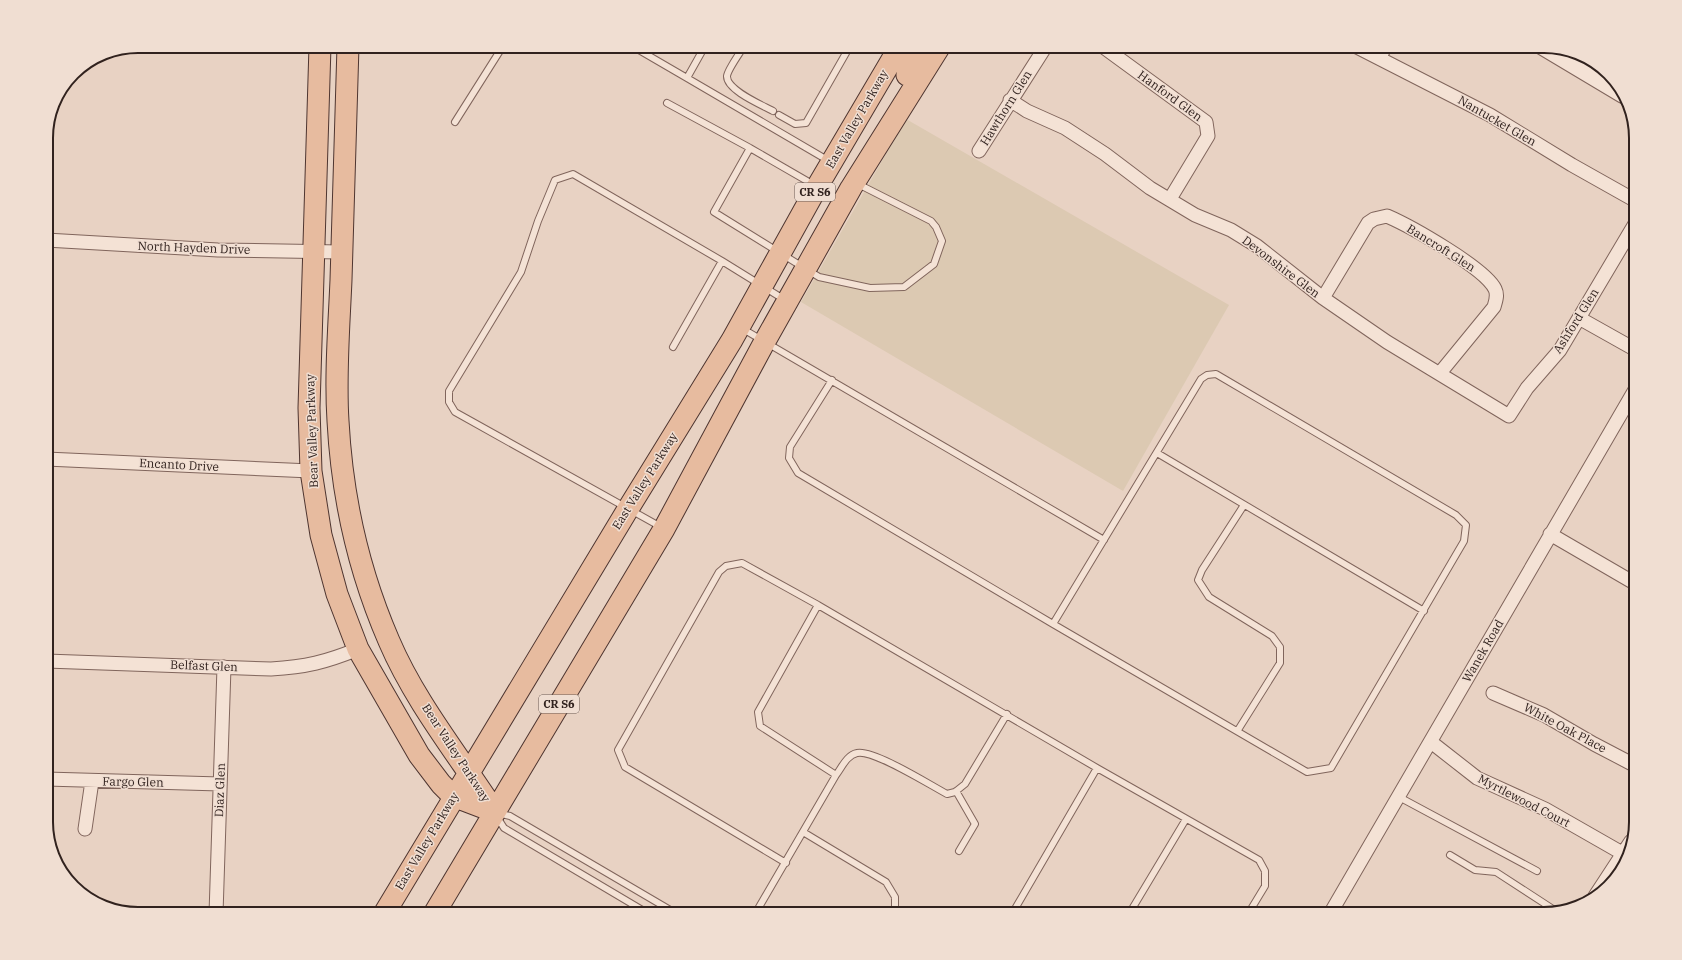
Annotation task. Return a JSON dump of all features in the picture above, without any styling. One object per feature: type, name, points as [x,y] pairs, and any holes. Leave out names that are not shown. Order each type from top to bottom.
[{"type":"main road","name":"Bear Valley Parkway","points":[[320,53],[309,408],[311,471],[321,535],[337,594],[358,649],[419,755],[441,784],[454,796],[495,812]]},
{"type":"main road","name":"Bear Valley Parkway","points":[[348,53],[341,252],[338,419],[343,476],[358,553],[377,612],[390,643],[423,703],[495,812]]},
{"type":"main road","name":"East Valley Parkway","points":[[388,907],[469,771],[740,327],[782,254],[817,187],[896,53]]},
{"type":"main road","points":[[896,115],[897,93],[917,53]]},
{"type":"main road","name":"CR S6","points":[[438,907],[664,529],[765,341],[843,202],[936,53]]},
{"type":"street","name":"Hawthorn Glen","points":[[979,151],[1010,100],[1041,53]]},
{"type":"street","name":"Hanford Glen","points":[[1112,53],[1206,122],[1208,136],[1170,199]]},
{"type":"street","name":"Nantucket Glen","points":[[1369,53],[1490,115],[1572,165],[1629,197]]},
{"type":"street","points":[[1379,58],[1382,53]]},
{"type":"street","points":[[1566,56],[1576,60]]},
{"type":"street","points":[[1581,62],[1610,85]]},
{"type":"street","name":"Devonshire Glen","points":[[1010,100],[1027,111],[1065,128],[1105,154],[1150,188],[1194,215],[1231,230],[1257,246],[1323,298],[1387,342],[1509,416]]},
{"type":"street","name":"Bancroft Glen","points":[[1323,298],[1368,223],[1374,219],[1387,216],[1446,249],[1486,276],[1495,289],[1497,298],[1494,307],[1440,373]]},
{"type":"street","name":"Ashford Glen","points":[[1509,416],[1527,388],[1560,350],[1629,234]]},
{"type":"street","name":"North Hayden Drive","points":[[53,240],[218,250],[341,252]]},
{"type":"street","points":[[1579,318],[1629,346]]},
{"type":"street","name":"Wanek Road","points":[[1334,907],[1629,400]]},
{"type":"street","name":"Encanto Drive","points":[[53,459],[311,471]]},
{"type":"street","points":[[1550,534],[1629,580]]},
{"type":"street","name":"Belfast Glen","points":[[53,661],[271,669],[299,668],[327,661],[358,649]]},
{"type":"street","name":"Diaz Glen","points":[[216,907],[224,667]]},
{"type":"street","name":"White Oak Place","points":[[1493,693],[1544,715],[1629,762]]},
{"type":"street","name":"Myrtlewood Court","points":[[1431,742],[1477,778],[1545,809],[1622,853]]},
{"type":"street","name":"Fargo Glen","points":[[53,779],[220,784]]},
{"type":"street","points":[[85,829],[92,781]]},
{"type":"street","points":[[1620,859],[1622,853]]},
{"type":"lane","points":[[455,122],[499,53]]},
{"type":"lane","points":[[644,53],[832,163]]},
{"type":"lane","points":[[686,78],[702,53]]},
{"type":"lane","points":[[740,53],[727,75],[728,82],[734,90],[773,111]]},
{"type":"lane","points":[[779,115],[795,124],[806,123],[846,53]]},
{"type":"lane","points":[[667,102],[843,202]]},
{"type":"lane","points":[[750,148],[714,212],[820,277],[870,288],[904,287],[934,264],[942,241],[936,227],[931,221],[855,182]]},
{"type":"lane","points":[[664,529],[454,412],[449,402],[449,391],[521,272],[538,221],[555,180],[573,174],[722,261],[787,301]]},
{"type":"lane","points":[[673,347],[722,261]]},
{"type":"lane","points":[[740,327],[1104,540]]},
{"type":"lane","points":[[832,380],[790,447],[789,458],[798,473],[1053,624],[1238,730],[1307,772],[1331,768],[1464,541],[1466,525],[1450,510],[1216,374],[1207,375],[1201,379],[1053,624]]},
{"type":"lane","points":[[1157,453],[1424,611]]},
{"type":"lane","points":[[1238,730],[1280,663],[1280,648],[1272,636],[1209,597],[1198,580],[1202,570],[1244,505]]},
{"type":"lane","points":[[786,863],[625,766],[618,750],[720,572],[726,566],[742,563],[818,605],[1007,714],[1097,768],[1259,860],[1265,871],[1265,886],[1252,907]]},
{"type":"lane","points":[[818,605],[758,712],[760,726],[836,775]]},
{"type":"lane","points":[[759,907],[836,775],[849,757],[858,752],[874,755],[947,794],[956,791],[965,784],[1007,714]]},
{"type":"lane","points":[[1016,907],[1097,768]]},
{"type":"lane","points":[[956,791],[975,824],[959,851]]},
{"type":"lane","points":[[1399,797],[1537,871]]},
{"type":"lane","points":[[495,812],[510,816],[665,907]]},
{"type":"lane","points":[[495,812],[504,828],[639,907]]},
{"type":"lane","points":[[1133,907],[1186,819]]},
{"type":"lane","points":[[804,832],[886,882],[895,897],[895,907]]},
{"type":"lane","points":[[1450,855],[1475,870],[1496,872],[1549,907]]},
{"type":"lane","points":[[576,870],[583,859]]},
{"type":"lane","points":[[643,907],[648,897]]},
{"type":"shaded area","points":[[906,119],[1229,305],[1123,491],[801,302]]}]
